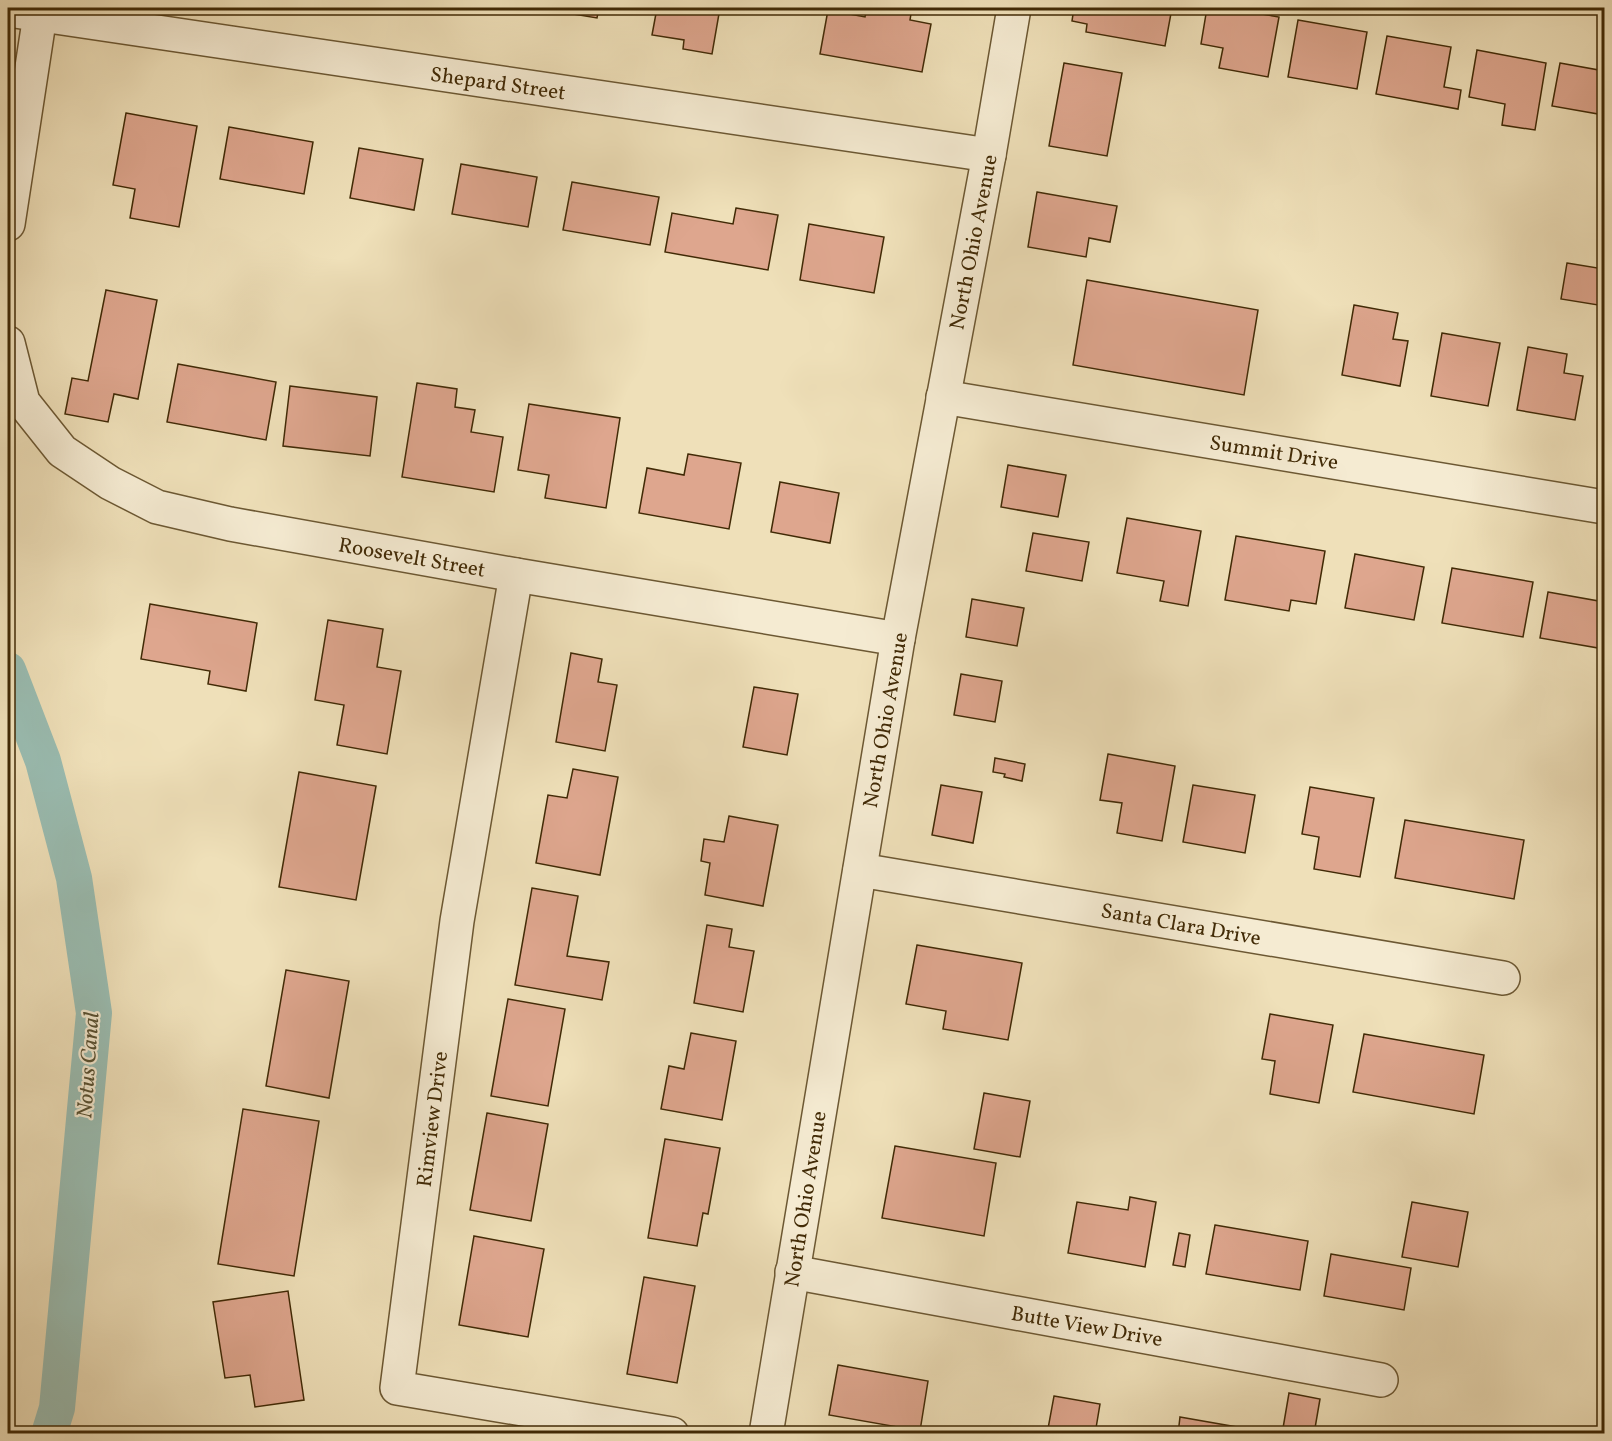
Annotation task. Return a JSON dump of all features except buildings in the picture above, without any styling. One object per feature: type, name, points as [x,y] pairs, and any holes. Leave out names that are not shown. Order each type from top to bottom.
[{"type":"street","name":"North Ohio Avenue","points":[[766,1434],[898,639],[989,155],[1014,8]]},
{"type":"street","name":"Shepard Street","points":[[8,10],[989,155]]},
{"type":"street","points":[[8,224],[40,15]]},
{"type":"street","name":"Roosevelt Street","points":[[8,343],[23,402],[62,451],[110,483],[157,507],[230,524],[516,575],[898,639]]},
{"type":"street","name":"Summit Drive","points":[[943,397],[1605,507]]},
{"type":"street","name":"Rimview Drive","points":[[516,575],[457,921],[397,1388],[672,1434]]},
{"type":"street","name":"Santa Clara Drive","points":[[860,870],[1503,978]]},
{"type":"street","name":"Butte View Drive","points":[[792,1272],[1382,1380]]},
{"type":"waterway","name":"Notus Canal","points":[[8,670],[43,761],[74,878],[94,1013],[57,1408],[49,1434]]}]
